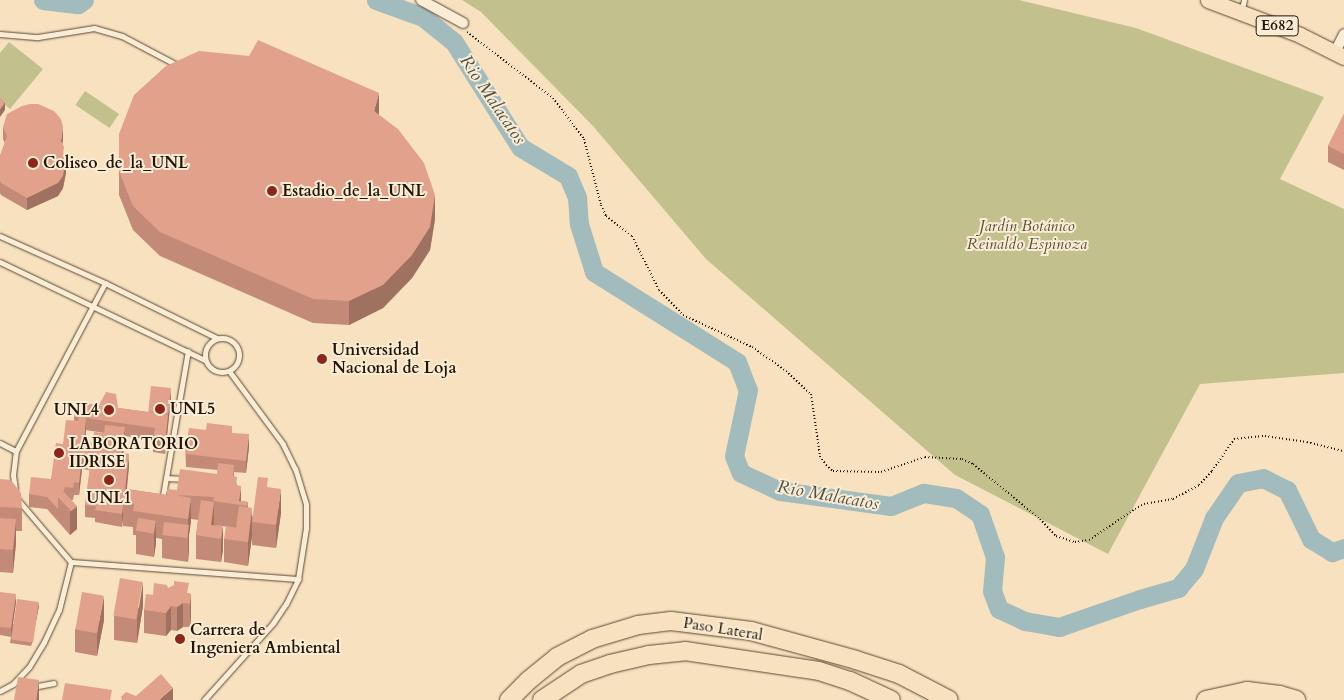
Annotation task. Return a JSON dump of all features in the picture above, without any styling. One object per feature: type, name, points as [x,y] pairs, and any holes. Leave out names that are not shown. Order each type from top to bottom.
[{"type":"highway","name":"Paso Lateral","points":[[509,700],[529,680],[557,657],[592,639],[638,625],[671,621],[751,631],[856,660],[899,674],[950,700]]},
{"type":"highway","name":"Paso Lateral","points":[[542,700],[581,674],[610,664],[649,655],[685,652],[819,671],[850,681],[890,700]]},
{"type":"highway","points":[[1206,700],[1247,691],[1280,694],[1296,700]]},
{"type":"main road","name":"E682","points":[[1208,0],[1242,6],[1339,54]]},
{"type":"street","points":[[421,0],[463,26]]},
{"type":"street","points":[[1339,54],[1344,34]]},
{"type":"lane","points":[[0,34],[38,37],[94,28],[122,36],[165,60],[185,67]]},
{"type":"lane","points":[[0,236],[105,283],[217,338],[228,339],[237,346],[239,358],[237,363],[228,371],[217,372],[208,366],[205,360],[206,346],[217,338]]},
{"type":"lane","points":[[0,262],[94,305],[205,360]]},
{"type":"lane","points":[[105,283],[16,451],[13,475],[16,496],[24,508],[71,562],[298,579]]},
{"type":"lane","points":[[162,501],[188,351]]},
{"type":"lane","points":[[204,700],[273,623],[286,604],[298,579],[306,528],[306,504],[295,469],[283,444],[228,371]]},
{"type":"lane","points":[[0,443],[16,451]]},
{"type":"lane","points":[[166,478],[193,479]]},
{"type":"lane","points":[[0,691],[13,684],[29,667],[44,642],[59,610],[71,562]]},
{"type":"lane","points":[[13,684],[20,685]]},
{"type":"lane","points":[[27,686],[54,684]]},
{"type":"path","points":[[463,26],[553,98],[584,139],[603,210],[606,216],[632,236],[659,290],[683,315],[752,347],[786,371],[811,394],[820,456],[826,465],[833,470],[846,473],[881,472],[925,457],[962,460],[980,470],[1040,519],[1056,536],[1075,542],[1089,540],[1144,504],[1173,499],[1199,485],[1212,471],[1234,439],[1265,436],[1307,442],[1344,451]]},
{"type":"green space","name":"Jardín Botánico Reinaldo Espinoza","points":[[462,0],[1019,0],[1136,28],[1324,97],[1280,179],[1344,209],[1344,373],[1200,384],[1108,554],[955,475],[706,259],[593,126],[481,12]]},
{"type":"green space","points":[[9,42],[43,69],[10,109],[0,101],[0,53]]},
{"type":"green space","points":[[85,91],[119,114],[109,128],[75,105]]},
{"type":"building","name":"Estadio_de_la_UNL","points":[[258,40],[379,93],[374,111],[398,129],[424,163],[435,195],[430,227],[412,255],[383,285],[349,301],[313,299],[160,232],[133,206],[119,171],[119,134],[134,95],[166,66],[199,51],[249,56]]},
{"type":"building","points":[[0,98],[5,102],[0,109]]},
{"type":"building","name":"Coliseo_de_la_UNL","points":[[30,104],[38,104],[54,111],[61,119],[63,127],[61,141],[66,160],[63,176],[58,183],[27,198],[1,183],[0,156],[7,136],[3,127],[7,114]]},
{"type":"building","points":[[1344,114],[1344,154],[1328,146]]},
{"type":"building","name":"UNL5","points":[[151,386],[171,388],[168,414],[148,412]]},
{"type":"building","points":[[106,392],[116,394],[118,408],[99,405]]},
{"type":"building","points":[[84,403],[168,415],[165,442],[153,440],[155,428],[86,418],[84,442],[93,443],[94,432],[104,433],[105,425],[125,427],[122,453],[129,454],[122,514],[95,510],[96,506],[85,505],[91,458],[82,457],[79,483],[74,482],[73,488],[65,487],[63,493],[58,498],[58,509],[47,497],[29,494],[31,477],[51,479],[56,443],[63,444],[66,420],[78,421],[79,417],[74,417],[75,409],[83,410]]},
{"type":"building","points":[[207,423],[232,426],[232,433],[249,434],[246,461],[186,454],[185,441],[187,441],[189,428],[206,430]]},
{"type":"building","points":[[218,463],[234,465],[233,476],[237,477],[236,485],[241,486],[239,501],[248,502],[247,506],[213,501],[214,497],[176,495],[191,498],[188,519],[133,511],[134,504],[123,502],[125,489],[167,495],[167,489],[177,490],[180,469],[217,474]]},
{"type":"building","points":[[258,477],[268,478],[267,487],[281,489],[276,525],[252,522]]},
{"type":"building","points":[[0,479],[11,480],[21,493],[22,508],[0,507]]},
{"type":"building","points":[[64,492],[77,506],[71,511],[58,497]]},
{"type":"building","points":[[201,500],[214,502],[211,525],[223,527],[221,539],[196,535]]},
{"type":"building","points":[[239,506],[252,508],[248,542],[224,539],[226,526],[236,528]]},
{"type":"building","points":[[0,518],[16,519],[13,550],[0,549]]},
{"type":"building","points":[[138,518],[156,521],[154,534],[136,531]]},
{"type":"building","points":[[164,522],[189,525],[187,538],[162,535]]},
{"type":"building","points":[[120,578],[143,582],[136,619],[113,615]]},
{"type":"building","points":[[174,581],[189,583],[187,593],[191,594],[190,604],[183,603],[177,607],[171,606],[166,613],[144,610],[146,594],[153,595],[154,583],[167,585],[168,588],[174,585]]},
{"type":"building","points":[[0,592],[16,594],[11,628],[0,627]]},
{"type":"building","points":[[82,592],[104,596],[97,633],[75,629]]},
{"type":"building","points":[[17,599],[39,602],[33,643],[11,640]]},
{"type":"building","points":[[161,674],[173,688],[159,700],[122,700],[121,697],[126,692],[136,696]]},
{"type":"building","points":[[18,677],[39,680],[36,700],[14,700]]},
{"type":"building","points":[[65,683],[112,690],[110,700],[62,700]]},
{"type":"waterway","name":"Rio Malacatos","points":[[43,0],[78,4],[84,0]]},
{"type":"waterway","name":"Rio Malacatos","points":[[376,0],[423,17],[454,42],[520,147],[568,176],[577,197],[579,224],[594,272],[737,362],[748,390],[734,456],[741,473],[780,491],[891,506],[924,493],[956,498],[980,514],[995,557],[992,591],[999,609],[1025,621],[1059,627],[1178,588],[1194,569],[1214,518],[1238,483],[1263,478],[1287,490],[1311,539],[1332,552],[1344,548]]},
{"type":"place","name":"Coliseo_de_la_UNL","points":[[33,163]]},
{"type":"place","name":"Estadio_de_la_UNL","points":[[272,191]]},
{"type":"place","name":"Universidad Nacional de Loja","points":[[322,359]]},
{"type":"place","name":"UNL5","points":[[160,409]]},
{"type":"place","name":"UNL4","points":[[109,410]]},
{"type":"place","name":"LABORATORIO IDRISE","points":[[59,453]]},
{"type":"place","name":"UNL1","points":[[109,480]]},
{"type":"place","name":"Carrera de Ingeniera Ambiental","points":[[180,639]]}]
